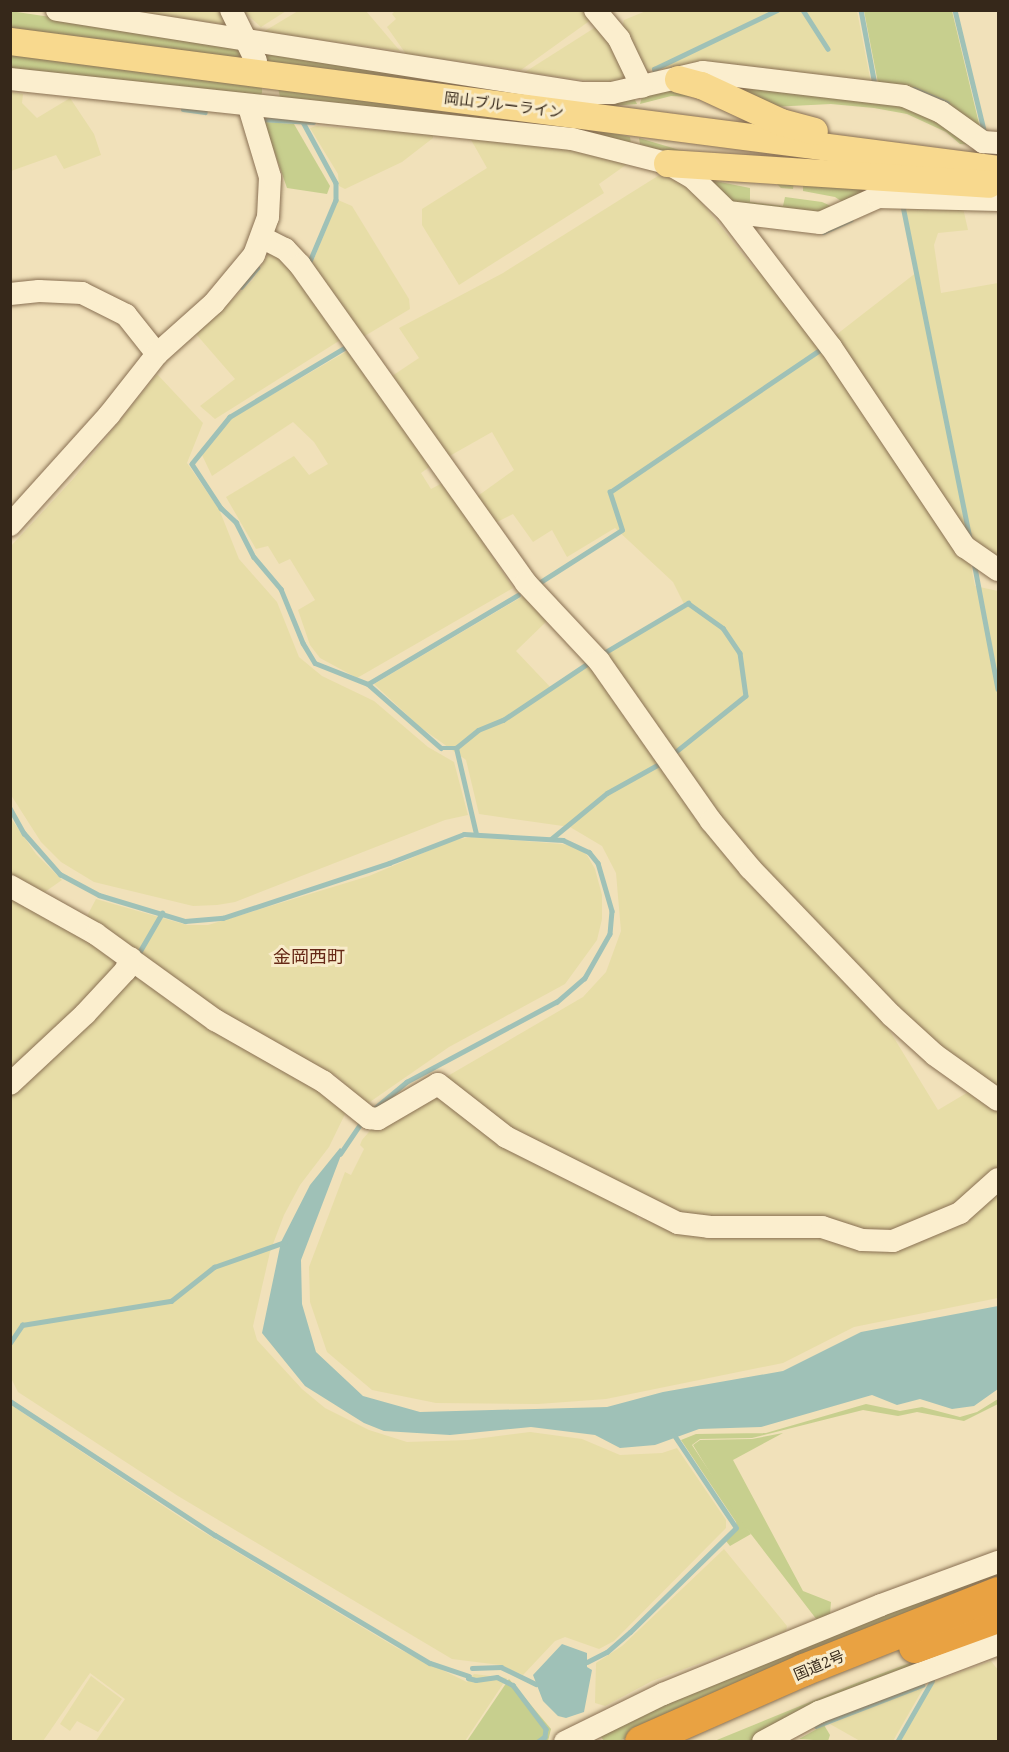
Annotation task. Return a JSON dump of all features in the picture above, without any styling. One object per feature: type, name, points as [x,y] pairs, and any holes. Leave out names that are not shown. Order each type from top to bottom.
[{"type":"highway","name":"国道2号","points":[[641,1742],[886,1636],[999,1593]]},
{"type":"highway","name":"国道2号","points":[[676,1742],[999,1617]]},
{"type":"highway","points":[[687,1742],[723,1722]]},
{"type":"main road","name":"岡山ブルーライン","points":[[10,41],[999,169]]},
{"type":"main road","points":[[678,79],[701,85],[781,122],[831,135],[880,141],[941,162]]},
{"type":"main road","points":[[667,163],[999,185]]},
{"type":"street","points":[[57,10],[582,93],[612,93],[640,81],[678,79],[703,72],[719,72],[904,96],[941,112],[983,142],[999,143]]},
{"type":"street","points":[[231,10],[256,61]]},
{"type":"street","points":[[595,10],[619,39],[640,81]]},
{"type":"street","points":[[10,79],[249,107],[572,139],[667,163],[693,178],[728,212],[831,347],[964,547],[999,570]]},
{"type":"street","points":[[268,87],[277,109]]},
{"type":"street","points":[[10,525],[109,415],[157,354],[244,272],[263,238],[270,177],[249,107]]},
{"type":"street","points":[[728,212],[820,223],[878,197],[999,200]]},
{"type":"street","points":[[263,238],[285,249],[300,265],[526,583],[598,660],[711,821],[750,868],[891,1015],[935,1055],[999,1100]]},
{"type":"street","points":[[10,294],[39,291],[82,293],[126,315],[157,354]]},
{"type":"street","points":[[10,886],[131,958],[215,1020],[324,1082],[366,1116],[378,1119],[438,1084],[506,1137],[689,1226],[822,1227],[862,1240],[892,1241],[960,1213],[999,1179]]},
{"type":"street","points":[[10,1084],[85,1014],[131,958]]},
{"type":"street","points":[[565,1742],[594,1736],[663,1694],[881,1605],[999,1562]]},
{"type":"street","points":[[763,1742],[819,1712],[999,1644]]},
{"type":"shaded area","points":[[396,10],[590,10],[595,17],[521,70],[406,54],[387,27],[396,19],[392,14]]},
{"type":"shaded area","points":[[128,11],[226,11],[230,25]]},
{"type":"shaded area","points":[[243,11],[286,11],[261,27]]},
{"type":"shaded area","points":[[298,11],[366,11],[400,51],[263,32]]},
{"type":"shaded area","points":[[646,11],[772,11],[646,72],[622,27],[624,20]]},
{"type":"shaded area","points":[[780,11],[801,11],[828,51],[805,11],[857,11],[871,83],[702,62],[664,71],[662,66]]},
{"type":"shaded area","points":[[599,25],[633,77],[604,83],[525,72]]},
{"type":"shaded area","points":[[11,92],[23,94],[22,103],[37,118],[70,98],[94,134],[101,155],[64,169],[56,155],[11,171]]},
{"type":"shaded area","points":[[316,126],[433,134],[433,138],[402,162],[345,189],[339,186],[338,174],[310,128]]},
{"type":"shaded area","points":[[470,138],[570,148],[630,162],[599,184],[604,193],[459,285],[422,225],[422,209],[487,168]]},
{"type":"shaded area","points":[[661,174],[682,184],[698,198],[756,271],[764,266],[969,557],[975,586],[998,591],[998,1092],[942,1049],[747,852],[605,655],[685,606],[673,582],[615,528],[567,557],[552,530],[533,542],[513,514],[493,524],[475,498],[514,470],[492,432],[446,458],[389,378],[419,358],[399,328],[503,273]]},
{"type":"shaded area","points":[[338,200],[352,206],[409,299],[410,309],[363,337],[312,264]]},
{"type":"shaded area","points":[[905,207],[963,208],[968,230],[938,233],[934,245],[941,293],[998,283],[998,562],[976,549],[832,338],[917,272]]},
{"type":"shaded area","points":[[270,251],[281,257],[342,339],[215,419],[200,406],[235,379],[196,334],[253,280]]},
{"type":"shaded area","points":[[349,350],[432,465],[421,473],[431,489],[444,482],[513,588],[357,678],[320,658],[310,645],[298,610],[315,600],[290,559],[279,564],[268,546],[256,549],[226,497],[294,456],[309,475],[328,464],[314,442],[293,422],[212,476],[202,455],[225,422]]},
{"type":"shaded area","points":[[157,374],[203,423],[187,463],[219,509],[239,559],[277,602],[299,657],[322,676],[374,701],[428,747],[454,762],[468,815],[445,820],[235,902],[217,905],[193,906],[94,882],[61,862],[41,842],[11,795],[11,546],[74,478]]},
{"type":"shaded area","points":[[525,595],[550,618],[516,651],[553,690],[590,664],[880,1015],[938,1110],[970,1091],[998,1111],[998,1175],[988,1186],[900,1235],[728,1223],[724,1215],[712,1223],[687,1219],[526,1139],[446,1077],[583,997],[606,972],[621,931],[616,873],[602,846],[570,827],[479,814],[466,760],[420,727],[374,684]]},
{"type":"shaded area","points":[[10,817],[36,854],[62,880],[39,896],[11,881]]},
{"type":"shaded area","points":[[471,837],[562,844],[576,847],[587,855],[595,869],[602,895],[602,919],[597,940],[565,984],[449,1047],[367,1104],[334,1074],[321,1075],[220,1018],[86,918],[96,899],[187,925],[208,925],[369,876],[454,840]]},
{"type":"shaded area","points":[[11,890],[123,958],[11,1077]]},
{"type":"shaded area","points":[[137,970],[347,1110],[329,1147],[300,1185],[284,1215],[270,1252],[253,1326],[257,1340],[302,1389],[325,1408],[369,1430],[407,1442],[468,1440],[530,1432],[582,1439],[620,1455],[662,1453],[677,1448],[726,1520],[726,1528],[614,1641],[599,1649],[565,1637],[555,1641],[523,1675],[500,1665],[452,1659],[178,1496],[18,1392],[11,1378],[10,1094]]},
{"type":"shaded area","points":[[433,1089],[636,1212],[638,1220],[654,1216],[869,1244],[998,1185],[998,1298],[854,1327],[783,1363],[606,1399],[538,1404],[436,1403],[372,1390],[327,1352],[310,1302],[309,1267],[345,1172],[351,1175],[364,1149],[360,1145],[362,1140],[374,1126]]},
{"type":"shaded area","points":[[11,1405],[195,1527],[397,1648],[467,1682],[474,1674],[507,1678],[465,1741],[95,1742],[125,1699],[90,1673],[43,1741],[11,1741]]},
{"type":"shaded area","points":[[724,1549],[787,1626],[786,1631],[652,1681],[605,1706],[595,1703],[596,1663],[622,1646]]},
{"type":"shaded area","points":[[991,1661],[998,1670],[998,1741],[900,1741],[933,1682]]},
{"type":"shaded area","points":[[91,1676],[122,1699],[98,1732],[77,1721],[70,1731],[60,1724]]},
{"type":"shaded area","points":[[924,1687],[893,1741],[860,1741],[830,1724]]},
{"type":"green space","points":[[10,11],[226,43],[236,46],[248,61],[11,29]]},
{"type":"green space","points":[[864,11],[952,11],[981,132],[879,88]]},
{"type":"green space","points":[[267,51],[634,98],[637,104],[611,106],[264,62],[262,54]]},
{"type":"green space","points":[[11,54],[262,87],[262,93],[259,98],[11,73]]},
{"type":"green space","points":[[719,79],[918,108],[975,145],[960,144],[946,132],[907,114],[831,104],[771,107]]},
{"type":"green space","points":[[681,87],[721,106],[694,97],[671,96],[640,104],[643,93]]},
{"type":"green space","points":[[278,88],[590,128],[630,137],[631,144],[597,134],[290,102],[280,97]]},
{"type":"green space","points":[[264,122],[294,124],[330,186],[327,194],[287,188]]},
{"type":"green space","points":[[639,138],[703,157],[704,160],[640,144]]},
{"type":"green space","points":[[772,179],[894,188],[847,205],[835,197],[803,191],[803,184],[794,182],[793,189],[781,188]]},
{"type":"green space","points":[[710,180],[750,188],[750,202],[783,206],[785,197],[822,202],[840,210],[831,215],[725,201]]},
{"type":"green space","points":[[998,1399],[998,1404],[964,1421],[917,1412],[898,1416],[863,1410],[752,1438],[700,1439],[692,1445],[751,1534],[730,1546],[726,1541],[737,1529],[736,1522],[681,1440],[696,1434],[766,1433],[866,1404],[900,1411],[922,1407],[960,1417],[977,1412]]},
{"type":"green space","points":[[783,1433],[733,1460],[803,1591],[831,1602],[830,1614],[817,1620],[734,1512],[693,1445],[700,1440],[752,1439]]},
{"type":"green space","points":[[998,1569],[998,1582],[619,1741],[604,1741],[601,1737],[605,1728]]},
{"type":"green space","points":[[998,1630],[751,1741],[712,1742],[859,1682]]},
{"type":"green space","points":[[509,1679],[551,1729],[548,1741],[467,1741]]},
{"type":"green space","points":[[824,1725],[830,1735],[828,1741],[799,1739]]},
{"type":"water","points":[[340,1148],[343,1150],[301,1260],[302,1304],[316,1352],[363,1396],[420,1412],[607,1407],[663,1392],[783,1371],[861,1332],[998,1306],[998,1389],[974,1406],[952,1409],[920,1399],[897,1405],[872,1395],[761,1427],[699,1429],[655,1445],[620,1448],[595,1435],[531,1427],[450,1435],[384,1431],[364,1423],[305,1386],[262,1333],[281,1242],[310,1185]]},
{"type":"water","points":[[562,1644],[587,1653],[587,1667],[592,1670],[584,1712],[566,1718],[558,1716],[543,1701],[533,1675]]},
{"type":"waterway","points":[[656,74],[654,69],[777,10]]},
{"type":"waterway","points":[[803,10],[828,49]]},
{"type":"waterway","points":[[861,10],[875,85]]},
{"type":"waterway","points":[[955,10],[984,130]]},
{"type":"waterway","points":[[914,89],[947,103]]},
{"type":"waterway","points":[[183,109],[205,112]]},
{"type":"waterway","points":[[259,119],[313,122]]},
{"type":"waterway","points":[[303,122],[336,183],[336,200],[309,264]]},
{"type":"waterway","points":[[903,206],[970,537]]},
{"type":"waterway","points":[[823,232],[850,220]]},
{"type":"waterway","points":[[241,287],[257,268]]},
{"type":"waterway","points":[[345,348],[230,417],[192,464],[221,508],[236,522],[254,557],[281,589],[303,643],[315,663],[368,684],[441,748],[456,748]]},
{"type":"waterway","points":[[539,583],[622,530],[610,492],[823,348]]},
{"type":"waterway","points":[[974,562],[998,689]]},
{"type":"waterway","points":[[368,684],[518,595]]},
{"type":"waterway","points":[[604,653],[688,603],[723,628],[740,653],[746,696],[676,752]]},
{"type":"waterway","points":[[476,834],[456,748],[478,730],[503,720],[590,662]]},
{"type":"waterway","points":[[551,839],[607,793],[659,764]]},
{"type":"waterway","points":[[10,808],[24,833],[60,874],[99,895],[185,921],[223,918],[389,863],[464,834],[563,840],[589,852],[598,863],[612,911],[610,934],[585,978],[557,1002],[407,1082],[372,1111]]},
{"type":"waterway","points":[[140,951],[162,913]]},
{"type":"waterway","points":[[340,1154],[362,1121]]},
{"type":"waterway","points":[[10,1343],[22,1325],[171,1301],[214,1267],[285,1242]]},
{"type":"waterway","points":[[10,1401],[215,1535],[430,1663],[469,1676]]},
{"type":"waterway","points":[[587,1662],[607,1652],[630,1632],[736,1528],[673,1434]]},
{"type":"waterway","points":[[472,1668],[501,1667],[536,1684]]},
{"type":"waterway","points":[[468,1678],[476,1680],[497,1677],[513,1685],[546,1729],[545,1737],[538,1742]]},
{"type":"waterway","points":[[897,1742],[932,1681]]},
{"type":"waterway","points":[[816,1726],[922,1685]]},
{"type":"district","name":"金岡西町","points":[[309,956]]}]
